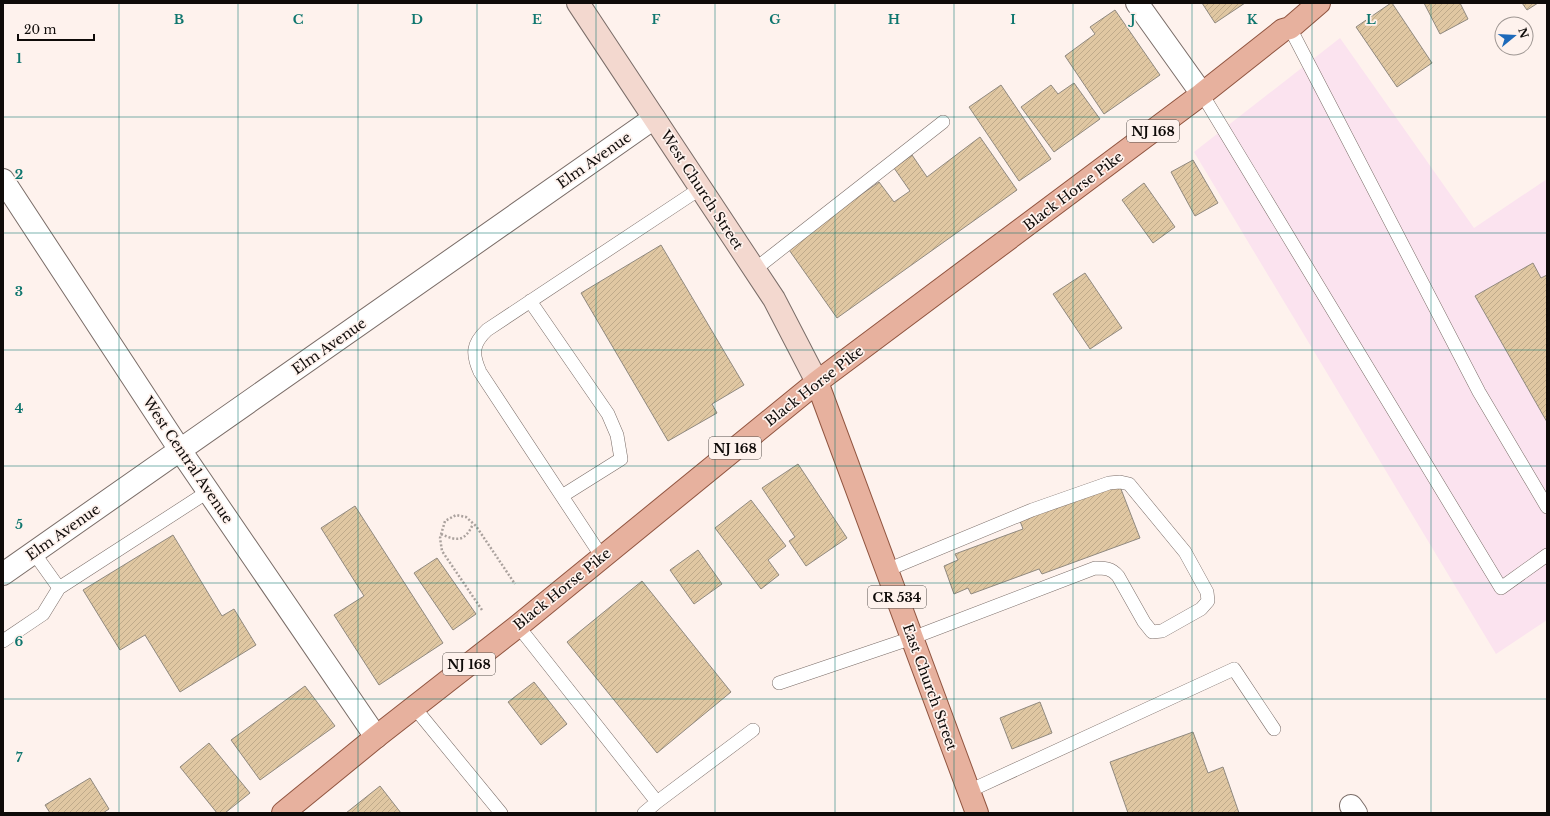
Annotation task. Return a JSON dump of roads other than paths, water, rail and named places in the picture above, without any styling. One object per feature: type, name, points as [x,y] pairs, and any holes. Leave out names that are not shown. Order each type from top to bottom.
[{"type":"main road","name":"West Church Street","points":[[578,3],[774,299],[817,382]]},
{"type":"main road","name":"Black Horse Pike","points":[[283,813],[376,737],[518,626],[817,382],[1202,94],[1283,30],[1290,28],[1319,3]]},
{"type":"main road","name":"East Church Street","points":[[817,382],[977,813]]},
{"type":"street","points":[[1137,3],[1202,94]]},
{"type":"street","name":"Elm Avenue","points":[[3,574],[654,118]]},
{"type":"street","name":"West Central Avenue","points":[[3,180],[180,450],[376,737]]},
{"type":"lane","points":[[1290,28],[1479,392],[1547,507]]},
{"type":"lane","points":[[1202,94],[1501,588],[1547,555]]},
{"type":"lane","points":[[754,270],[943,122]]},
{"type":"lane","points":[[602,556],[480,372],[474,358],[475,344],[480,336],[487,330],[701,188]]},
{"type":"lane","points":[[530,301],[608,414],[617,435],[621,459],[562,496]]},
{"type":"lane","points":[[779,683],[912,638],[1095,568],[1107,568],[1114,571],[1144,622],[1152,632],[1162,631],[1201,609],[1208,601],[1207,592],[1185,552],[1150,512],[1137,492],[1129,484],[1120,482],[1109,483],[1032,510],[887,570]]},
{"type":"lane","points":[[3,641],[43,614],[59,588],[209,492]]},
{"type":"lane","points":[[34,553],[59,588]]},
{"type":"lane","points":[[518,626],[657,802]]},
{"type":"lane","points":[[969,791],[1234,669],[1274,729]]},
{"type":"lane","points":[[414,707],[501,813]]},
{"type":"lane","points":[[644,813],[754,730]]}]
